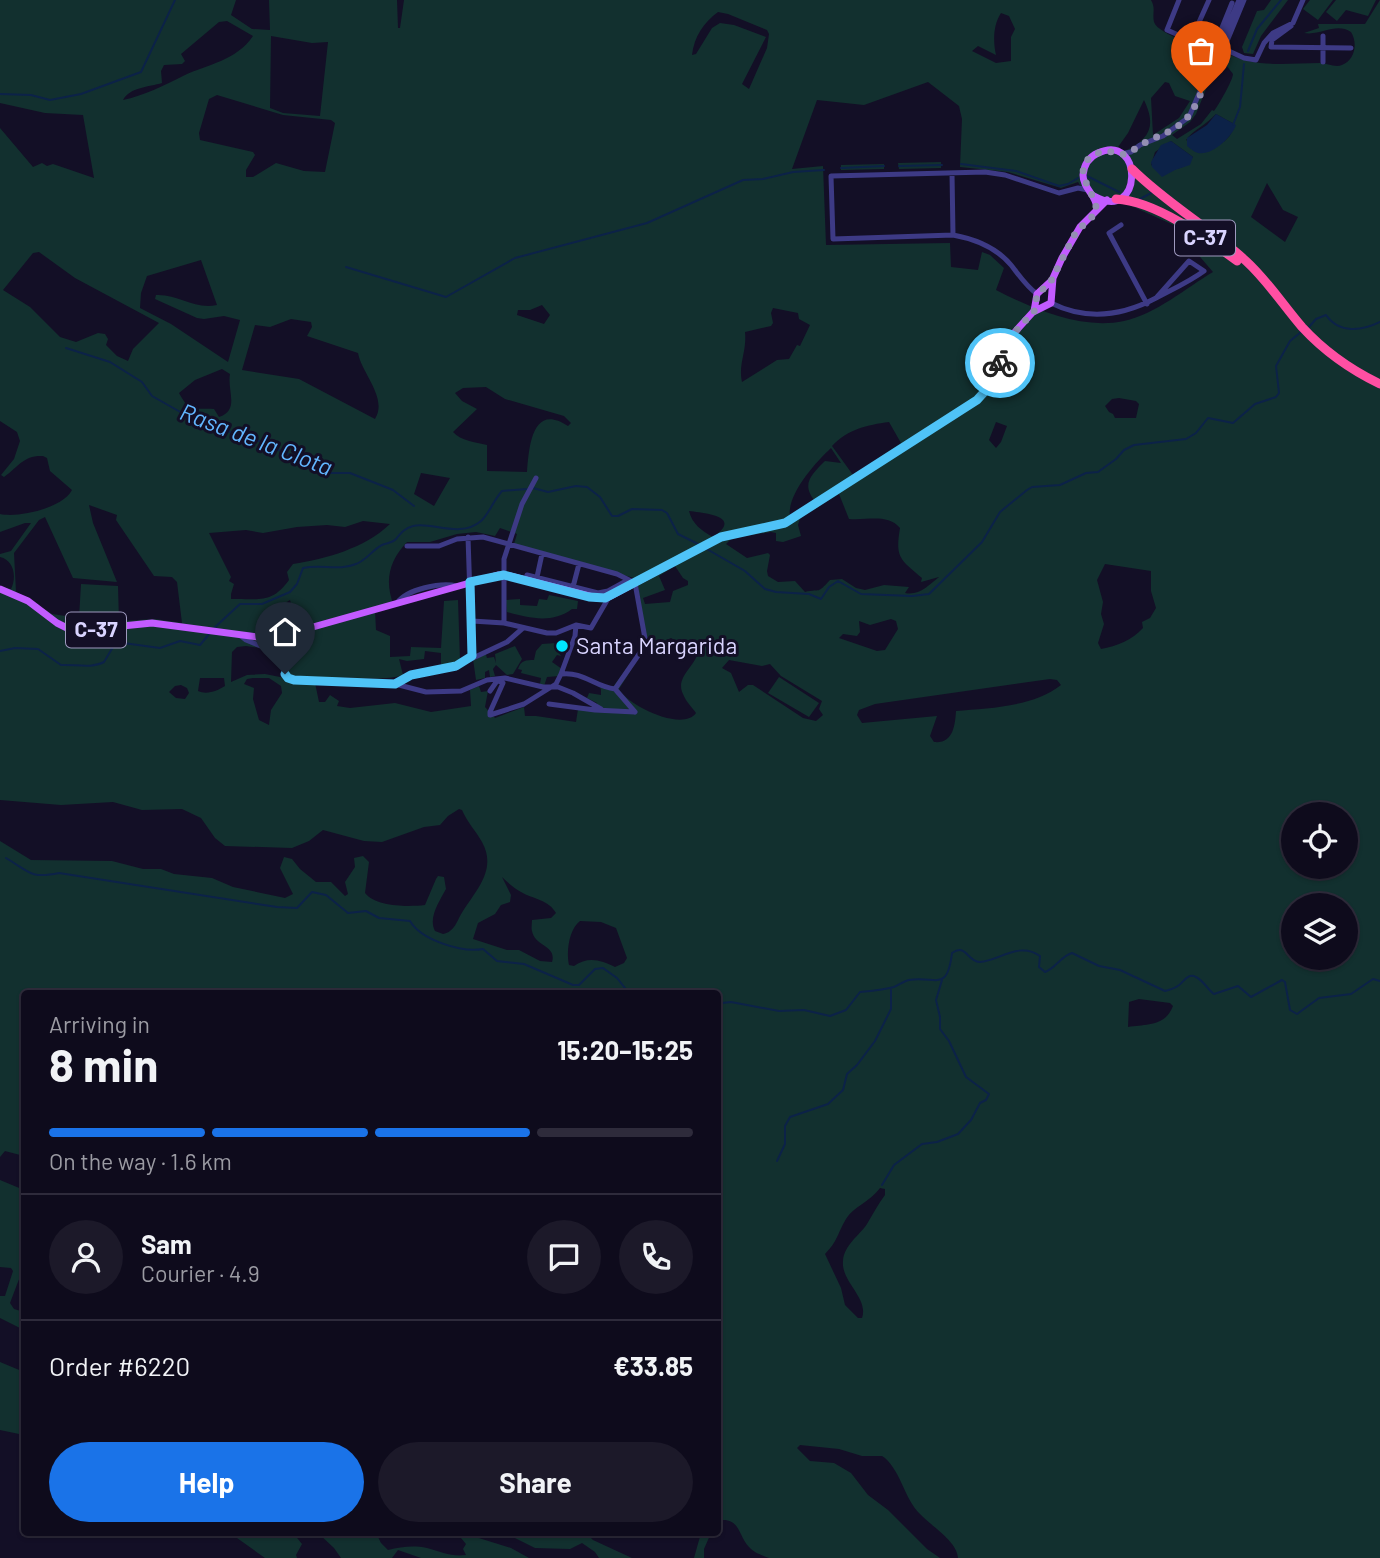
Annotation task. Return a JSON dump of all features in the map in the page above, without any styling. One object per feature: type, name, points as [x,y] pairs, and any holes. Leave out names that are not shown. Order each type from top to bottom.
[{"type":"highway","name":"C-37","points":[[1131,166],[1244,259],[1323,347],[1350,368],[1380,384]]},
{"type":"highway","name":"C-37","points":[[1112,200],[1128,200],[1197,232],[1237,261],[1280,300]]},
{"type":"main road","points":[[1097,210],[1084,181],[1085,167],[1092,156],[1109,151],[1121,154]]},
{"type":"main road","name":"C-37","points":[[1121,154],[1131,166]]},
{"type":"main road","points":[[609,597],[716,540],[735,533],[771,528],[785,523],[977,400],[990,385],[1014,333],[1045,295],[1076,232],[1097,210],[1130,187],[1131,166]]},
{"type":"main road","name":"C-37","points":[[1091,192],[1112,200]]},
{"type":"main road","points":[[1037,308],[1045,295]]},
{"type":"main road","name":"C-37","points":[[0,589],[27,601],[73,631],[152,624],[242,636],[276,637],[470,582],[504,575],[589,597],[609,597]]},
{"type":"street","points":[[1179,0],[1167,30],[1244,58],[1256,60],[1264,43],[1273,33],[1293,23]]},
{"type":"street","points":[[1191,40],[1209,0]]},
{"type":"street","points":[[1121,154],[1163,136],[1189,117],[1221,48],[1238,2],[1224,0]]},
{"type":"street","points":[[1303,0],[1289,29],[1272,40],[1271,47],[1350,48]]},
{"type":"street","points":[[1323,36],[1323,62]]},
{"type":"street","points":[[1131,166],[1134,150]]},
{"type":"street","points":[[1091,192],[1078,188],[1059,193],[1005,175],[968,172],[831,176],[833,239],[953,235],[976,241],[994,250],[1045,295],[1076,313],[1098,315],[1123,312],[1147,303],[1171,292],[1204,271],[1189,261],[1157,297]]},
{"type":"street","points":[[952,173],[953,235]]},
{"type":"street","points":[[1078,188],[1084,181]]},
{"type":"street","points":[[1121,225],[1109,233],[1147,303]]},
{"type":"street","points":[[504,623],[504,559],[507,545],[522,504],[536,478]]},
{"type":"street","points":[[468,537],[472,656]]},
{"type":"street","points":[[407,546],[439,546],[450,540],[483,537],[617,573],[633,583],[646,644],[615,689]]},
{"type":"street","points":[[537,577],[542,554]]},
{"type":"street","points":[[573,587],[579,564]]},
{"type":"street","points":[[526,580],[527,575],[602,593],[633,583]]},
{"type":"street","points":[[472,621],[504,623],[556,633],[576,625],[591,628],[609,597]]},
{"type":"street","points":[[496,680],[503,683],[490,715],[524,704],[553,685],[562,674],[576,625]]},
{"type":"street","points":[[395,684],[411,675],[456,666],[472,656],[507,642],[523,628]]},
{"type":"street","points":[[242,636],[273,651],[290,680],[395,684],[419,691],[461,691],[496,680],[515,679],[543,687],[553,685],[601,709]]},
{"type":"street","points":[[562,674],[583,675],[602,691]]},
{"type":"street","points":[[490,691],[496,680]]},
{"type":"street","points":[[549,704],[635,712],[615,689],[592,683]]},
{"type":"green space","points":[[0,0],[236,0],[231,15],[252,29],[270,30],[269,0],[397,0],[400,28],[404,0],[1151,0],[1157,27],[1173,37],[1220,55],[1222,51],[1257,63],[1320,63],[1337,66],[1346,63],[1354,51],[1351,32],[1340,28],[1304,33],[1319,28],[1318,24],[1365,24],[1380,0],[1380,1558],[958,1558],[948,1540],[915,1508],[885,1458],[800,1445],[797,1448],[810,1461],[834,1463],[851,1473],[868,1495],[940,1558],[769,1558],[751,1549],[736,1525],[728,1520],[721,1521],[721,990],[21,990],[21,1155],[5,1151],[0,1157],[0,841],[31,860],[112,861],[143,869],[161,869],[174,874],[212,878],[233,887],[285,898],[293,894],[280,868],[284,857],[292,859],[316,882],[331,882],[345,896],[348,894],[345,882],[355,867],[354,858],[363,856],[369,862],[365,893],[384,903],[401,906],[425,905],[438,876],[444,877],[446,889],[435,910],[433,921],[435,931],[443,934],[453,928],[479,887],[487,861],[482,842],[459,809],[440,825],[424,827],[382,842],[364,841],[323,830],[309,841],[292,848],[225,846],[215,838],[201,818],[182,809],[142,810],[113,802],[61,805],[0,800],[0,587],[11,589],[14,574],[11,565],[0,557],[0,554],[11,551],[31,523],[0,532],[0,514],[18,514],[50,507],[60,502],[72,490],[50,471],[47,458],[43,456],[26,459],[4,477],[1,475],[14,459],[20,441],[17,432],[0,421],[0,128],[33,167],[42,163],[47,166],[53,164],[94,178],[83,115],[45,113],[0,103]],"holes":[[[718,12],[767,30],[767,48],[749,89],[742,84],[766,37],[734,25],[720,23],[712,28],[696,54],[692,55],[697,36],[708,20]],[[1001,13],[1009,16],[1015,29],[1011,37],[1011,61],[996,63],[972,51],[978,46],[996,55],[996,23]],[[227,21],[253,36],[238,51],[221,61],[123,100],[130,92],[162,83],[161,71],[164,65],[182,64],[185,61],[181,54],[219,22]],[[271,36],[312,43],[328,42],[320,116],[283,113],[270,108]],[[1217,62],[1226,65],[1233,74],[1231,82],[1214,111],[1212,110],[1201,124],[1177,139],[1172,135],[1196,114]],[[928,82],[959,106],[962,119],[960,167],[1008,172],[1061,188],[1078,182],[1095,201],[1110,205],[1127,204],[1178,227],[1177,230],[1213,272],[1159,307],[1136,318],[1108,323],[1074,320],[1041,311],[996,290],[1004,268],[990,255],[982,252],[978,270],[951,267],[950,243],[826,245],[823,166],[792,169],[817,100],[864,105]],[[1165,82],[1169,83],[1175,96],[1190,101],[1179,118],[1153,135],[1151,98]],[[217,95],[283,115],[331,120],[335,123],[325,172],[304,171],[276,163],[253,177],[246,177],[246,170],[255,155],[253,152],[200,140],[199,133],[209,99]],[[1144,100],[1150,118],[1145,137],[1125,151],[1118,147],[1128,133]],[[1216,114],[1234,124],[1228,138],[1206,152],[1186,140]],[[1171,141],[1193,157],[1179,168],[1163,168],[1151,165],[1155,152]],[[1267,183],[1283,210],[1298,217],[1285,242],[1251,217]],[[39,252],[75,278],[159,323],[133,349],[128,361],[117,356],[106,345],[108,339],[105,334],[98,333],[76,342],[60,337],[30,307],[3,290],[33,253]],[[201,260],[217,305],[201,305],[164,295],[156,295],[155,299],[197,318],[224,316],[240,320],[228,362],[171,324],[140,308],[141,293],[147,276]],[[542,305],[550,315],[544,324],[517,315],[518,310],[530,310]],[[773,308],[798,313],[799,319],[810,325],[800,346],[797,345],[789,359],[777,360],[742,382],[745,332],[771,326]],[[291,319],[311,322],[312,327],[307,336],[358,353],[376,394],[378,411],[375,419],[299,379],[242,370],[255,325],[270,327]],[[222,369],[230,374],[231,405],[229,410],[219,417],[214,409],[189,406],[179,393],[195,380]],[[486,387],[505,399],[564,416],[571,423],[568,426],[556,420],[540,423],[531,440],[527,472],[487,471],[487,445],[464,439],[453,432],[477,409],[462,401],[455,393],[463,388]],[[1119,398],[1139,404],[1136,418],[1115,418],[1105,406],[1112,399]],[[889,422],[901,443],[853,475],[832,446],[858,429]],[[996,422],[1007,426],[996,448],[989,440]],[[831,448],[841,463],[825,461],[808,485],[815,501],[790,518],[792,499],[797,490]],[[421,473],[450,478],[434,506],[414,494]],[[839,494],[849,519],[883,519],[900,528],[899,552],[922,578],[921,582],[939,577],[923,589],[910,594],[905,593],[909,587],[884,585],[865,590],[842,579],[830,580],[820,589],[805,592],[795,581],[778,582],[768,576],[768,553],[747,558],[726,544],[732,538],[771,532],[776,533],[776,541],[783,542],[801,536],[798,525],[800,518]],[[89,505],[117,515],[116,520],[154,576],[172,577],[177,582],[182,623],[155,619],[119,621],[118,586],[81,584],[79,618],[52,614],[16,592],[14,553],[39,520],[45,517],[73,578],[117,582],[93,523]],[[689,511],[718,517],[724,524],[713,537],[701,530],[692,520]],[[363,521],[390,524],[357,546],[319,559],[293,564],[287,572],[289,580],[270,597],[231,599],[234,584],[229,581],[231,577],[209,533],[246,530],[263,533],[327,525],[345,527]],[[500,528],[517,534],[514,544],[634,578],[638,587],[644,641],[613,687],[594,681],[601,689],[601,695],[589,693],[587,698],[597,703],[596,711],[578,709],[576,722],[525,716],[524,707],[495,718],[485,707],[488,691],[481,692],[479,686],[470,690],[471,706],[431,712],[395,703],[350,708],[337,706],[339,701],[330,695],[325,702],[319,702],[315,683],[337,678],[403,675],[399,659],[424,659],[425,651],[441,653],[441,666],[460,660],[458,600],[444,601],[441,648],[411,647],[410,656],[390,657],[390,636],[376,630],[375,611],[394,606],[389,588],[390,572],[396,556],[407,542],[430,542],[476,532],[495,536]],[[1105,564],[1151,571],[1151,591],[1156,608],[1150,618],[1142,622],[1143,628],[1139,632],[1129,639],[1101,649],[1098,643],[1104,624],[1101,614],[1103,602],[1097,580]],[[675,566],[688,581],[688,585],[673,591],[670,602],[645,604],[643,598],[665,590],[659,576]],[[290,600],[298,628],[278,634],[271,616],[275,609]],[[891,619],[896,621],[898,629],[885,650],[877,651],[839,638],[843,634],[857,636],[860,632],[859,621],[870,625]],[[671,638],[698,653],[681,683],[684,697],[696,713],[689,718],[680,720],[656,714],[633,703],[619,689],[648,643],[656,645]],[[246,646],[272,654],[285,678],[265,674],[247,675],[231,682],[232,652],[237,647]],[[729,660],[762,666],[770,664],[781,676],[822,701],[819,709],[823,715],[816,721],[803,718],[753,685],[748,685],[739,692],[731,673],[722,668]],[[200,678],[224,678],[225,686],[212,692],[198,691]],[[269,678],[281,686],[282,693],[271,710],[269,725],[259,720],[253,699],[254,688],[244,684],[247,679]],[[1050,679],[1057,680],[1061,685],[1038,698],[1024,702],[956,711],[952,733],[940,742],[934,742],[930,736],[937,716],[862,723],[857,715],[859,710],[875,704]],[[181,685],[187,688],[189,693],[185,699],[176,698],[169,692],[175,686]],[[502,877],[521,892],[553,909],[556,913],[551,918],[532,920],[534,936],[549,949],[553,956],[552,962],[540,961],[519,950],[507,950],[473,939],[478,923],[495,914],[501,905],[510,902],[511,895]],[[580,921],[601,922],[616,928],[627,958],[624,963],[615,967],[594,960],[569,965],[568,947],[573,929]],[[1139,999],[1170,1003],[1173,1006],[1170,1013],[1160,1021],[1128,1027],[1129,1002]],[[880,1188],[885,1189],[885,1195],[844,1255],[846,1276],[862,1304],[862,1318],[858,1318],[845,1305],[841,1288],[825,1254],[849,1215]]]},
{"type":"green space","points":[[1271,0],[1288,0],[1261,36],[1253,54],[1244,53],[1242,47],[1257,11],[1264,10]]},
{"type":"green space","points":[[1310,0],[1333,0],[1318,20],[1303,9]]},
{"type":"green space","points":[[1336,0],[1376,0],[1368,16],[1346,10],[1337,21],[1326,12]]},
{"type":"green space","points":[[941,162],[941,168],[899,169],[898,163]]},
{"type":"green space","points":[[884,164],[884,169],[841,170],[841,165]]},
{"type":"green space","points":[[549,595],[578,601],[577,609],[548,618],[532,618],[507,612],[506,600],[520,599],[520,605],[537,606],[539,599],[547,600]]},
{"type":"green space","points":[[560,638],[557,650],[561,656],[557,655],[552,662],[562,669],[559,676],[547,677],[544,686],[540,684],[541,678],[521,673],[522,670],[518,669],[522,662],[534,660],[536,651],[542,644],[556,643]]},
{"type":"green space","points":[[515,646],[522,659],[513,674],[507,675],[496,665],[493,669],[495,676],[490,677],[489,670],[485,672],[485,678],[476,680],[473,659],[485,652],[487,658],[494,657],[496,663],[495,654]]},
{"type":"green space","points":[[779,677],[819,703],[809,717],[768,693]]},
{"type":"green space","points":[[0,1180],[21,1189],[21,1274],[10,1303],[14,1309],[21,1311],[21,1328],[0,1318],[0,1296],[5,1296],[13,1271],[11,1268],[0,1267]]},
{"type":"green space","points":[[0,1362],[21,1371],[21,1434],[0,1430]]},
{"type":"green space","points":[[234,1536],[295,1536],[302,1544],[297,1558],[265,1558]]},
{"type":"green space","points":[[321,1536],[378,1536],[388,1550],[417,1547],[451,1555],[466,1555],[463,1549],[466,1544],[461,1538],[433,1536],[472,1536],[511,1548],[529,1558],[421,1558],[398,1550],[392,1558],[341,1558]]},
{"type":"green space","points":[[511,1536],[589,1536],[632,1558],[599,1558],[582,1543],[570,1549],[535,1548]]},
{"type":"green space","points":[[700,1536],[710,1536],[704,1549],[704,1558],[694,1558]]},
{"type":"water","points":[[1216,114],[1236,125],[1234,130],[1215,149],[1203,153],[1195,152],[1187,146],[1187,138],[1207,125]]},
{"type":"water","points":[[1171,141],[1193,157],[1190,165],[1162,177],[1152,167],[1151,162],[1161,145]]},
{"type":"waterway","points":[[0,94],[31,95],[50,100],[81,94],[141,72],[175,0]]},
{"type":"waterway","points":[[1248,51],[1257,29],[1281,0]]},
{"type":"waterway","points":[[1233,125],[1240,107],[1244,64]]},
{"type":"waterway","points":[[961,164],[1016,171],[1059,186],[1078,178]]},
{"type":"waterway","points":[[899,166],[942,165]]},
{"type":"waterway","points":[[841,168],[884,166]]},
{"type":"waterway","points":[[346,267],[446,297],[515,258],[647,223],[743,180],[824,170]]},
{"type":"waterway","points":[[1087,176],[1119,192]]},
{"type":"waterway","points":[[1140,199],[1151,193]]},
{"type":"waterway","points":[[1309,327],[1316,319],[1326,315],[1337,325],[1351,329],[1380,322]]},
{"type":"waterway","points":[[705,548],[745,571],[765,589],[776,592],[809,594],[821,599],[829,587],[838,581],[861,594],[929,594],[982,542],[1000,512],[1032,487],[1060,485],[1086,473],[1098,472],[1134,445],[1186,439],[1196,433],[1208,418],[1233,423],[1255,404],[1276,397],[1279,393],[1276,366],[1290,341],[1301,332]]},
{"type":"waterway","name":"Rasa de la Clota","points":[[66,348],[110,362],[142,382],[152,396],[198,422],[259,441],[330,473],[350,473],[393,490],[414,506]]},
{"type":"waterway","points":[[533,488],[548,492],[576,486],[587,487],[600,497],[612,516],[632,509],[662,510],[667,513],[678,534],[700,545]]},
{"type":"waterway","points":[[213,629],[240,604],[262,604],[290,592],[297,584],[303,568],[356,564],[413,526],[455,529],[473,526],[484,518],[502,491],[527,489]]},
{"type":"waterway","points":[[0,651],[15,648],[38,649],[61,665],[88,666],[104,662],[116,642],[160,648],[180,641],[200,645],[210,633]]},
{"type":"waterway","points":[[6,858],[36,875],[59,873],[277,907],[297,908],[312,892],[326,895],[348,913],[366,911],[379,918],[410,921],[423,934],[443,944],[464,949],[483,949],[497,961],[524,964],[573,985],[579,985],[595,969],[603,968],[617,978],[627,990]]},
{"type":"waterway","points":[[721,1006],[722,1003],[731,1002],[779,1011],[804,1010],[830,1016],[846,1010],[860,992],[890,988],[909,980],[943,978],[950,966],[952,953],[961,950],[980,962],[1017,951],[1032,952],[1040,956],[1039,967],[1045,972],[1072,953],[1099,966],[1120,970],[1165,991],[1193,976],[1201,980],[1214,994],[1238,986],[1251,997],[1282,980],[1285,982],[1290,1010],[1297,1014],[1319,998],[1351,994],[1373,979],[1380,981]]},
{"type":"waterway","points":[[882,1185],[894,1165],[922,1144],[958,1134],[989,1094],[966,1077],[949,1041],[940,1029],[936,1000],[942,980]]},
{"type":"waterway","points":[[777,1161],[785,1144],[785,1126],[790,1117],[828,1104],[843,1090],[847,1074],[875,1041],[891,1009],[891,990]]},
{"type":"way so far","points":[[1000,363],[1010,339],[1035,310],[1037,294],[1050,283],[1076,232],[1096,213],[1096,200],[1088,190],[1083,176],[1089,160],[1104,151],[1129,153],[1140,145],[1163,136],[1189,117],[1201,93]]},
{"type":"place","name":"Santa Margarida","points":[[562,646]]},
{"type":"route","points":[[285,674],[290,680],[395,684],[411,675],[456,666],[472,656],[470,582],[504,575],[589,597],[605,598],[721,537],[785,523],[977,400],[987,389],[1000,363]]}]
